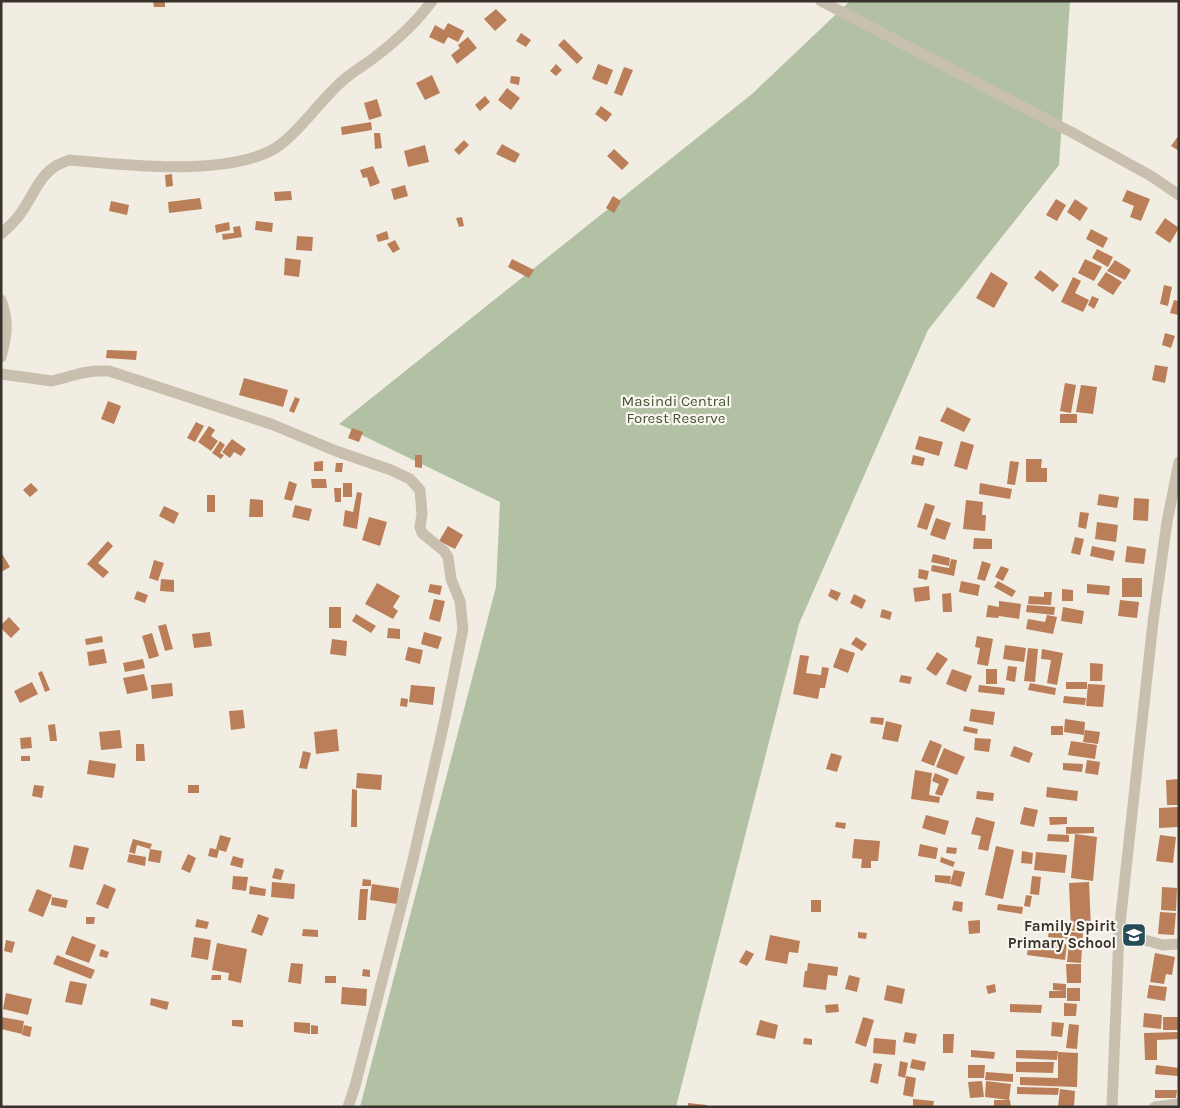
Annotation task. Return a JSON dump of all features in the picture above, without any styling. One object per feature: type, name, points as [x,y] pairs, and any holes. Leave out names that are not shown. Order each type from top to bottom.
[{"type":"street","points":[[1,234],[18,217],[46,172],[61,162],[70,160],[170,167],[200,166],[234,162],[262,154],[278,146],[295,132],[322,101],[347,77],[392,43],[422,14],[432,1]]},
{"type":"street","points":[[822,1],[1073,133],[1151,176],[1177,193]]},
{"type":"street","points":[[1,300],[6,313],[8,330],[1,357]]},
{"type":"street","points":[[1,374],[52,381],[82,373],[95,371],[110,372],[271,424],[327,448],[410,479],[420,490],[422,514],[420,527],[422,533],[444,551],[448,557],[451,579],[460,601],[463,629],[412,864],[348,1107]]},
{"type":"street","points":[[1112,1107],[1120,933],[1153,622],[1167,522],[1179,462]]},
{"type":"street","points":[[1120,933],[1163,945],[1179,944]]},
{"type":"street","points":[[1155,1107],[1179,1104]]},
{"type":"green space","name":"Masindi Central Forest Reserve","points":[[850,1],[1070,1],[1059,165],[928,330],[799,624],[676,1107],[360,1107],[496,587],[500,502],[339,424],[752,94]]},
{"type":"building","points":[[153,1],[165,1],[165,7],[154,7]]},
{"type":"building","points":[[496,9],[507,20],[495,31],[484,19]]},
{"type":"building","points":[[448,23],[464,31],[458,42],[448,37],[444,44],[429,37],[435,25],[444,30]]},
{"type":"building","points":[[521,33],[531,40],[526,47],[516,41]]},
{"type":"building","points":[[468,37],[477,48],[457,64],[451,55],[460,48],[458,45]]},
{"type":"building","points":[[564,39],[583,58],[577,64],[558,45]]},
{"type":"building","points":[[556,64],[562,70],[556,76],[550,71]]},
{"type":"building","points":[[598,64],[613,70],[607,85],[592,79]]},
{"type":"building","points":[[624,67],[633,70],[622,96],[614,93]]},
{"type":"building","points":[[432,75],[440,93],[425,100],[416,83]]},
{"type":"building","points":[[511,76],[520,77],[519,85],[510,83]]},
{"type":"building","points":[[507,88],[520,98],[511,110],[498,100]]},
{"type":"building","points":[[485,96],[490,102],[480,111],[475,105]]},
{"type":"building","points":[[377,99],[382,116],[369,120],[364,103]]},
{"type":"building","points":[[601,106],[612,114],[606,122],[595,114]]},
{"type":"building","points":[[371,122],[372,130],[342,135],[341,127]]},
{"type":"building","points":[[374,133],[380,133],[382,148],[375,149]]},
{"type":"building","points":[[1179,135],[1179,151],[1171,146]]},
{"type":"building","points":[[464,140],[469,145],[459,155],[454,150]]},
{"type":"building","points":[[502,144],[520,154],[515,163],[496,154]]},
{"type":"building","points":[[425,145],[429,162],[408,167],[404,151]]},
{"type":"building","points":[[614,149],[629,163],[622,170],[607,156]]},
{"type":"building","points":[[373,166],[380,183],[370,187],[367,177],[363,178],[360,170]]},
{"type":"building","points":[[172,174],[173,186],[166,187],[165,175]]},
{"type":"building","points":[[405,185],[408,196],[394,200],[391,189]]},
{"type":"building","points":[[1127,190],[1150,199],[1141,221],[1130,217],[1134,206],[1122,201]]},
{"type":"building","points":[[291,191],[292,200],[275,201],[274,192]]},
{"type":"building","points":[[613,196],[621,201],[614,213],[606,208]]},
{"type":"building","points":[[200,198],[202,209],[169,213],[168,202]]},
{"type":"building","points":[[1056,199],[1066,205],[1057,221],[1046,215]]},
{"type":"building","points":[[1075,199],[1088,208],[1080,221],[1067,212]]},
{"type":"building","points":[[111,201],[129,205],[127,215],[109,211]]},
{"type":"building","points":[[462,217],[464,226],[459,227],[456,218]]},
{"type":"building","points":[[1165,218],[1179,228],[1170,243],[1155,233]]},
{"type":"building","points":[[256,221],[273,223],[272,232],[255,230]]},
{"type":"building","points":[[229,222],[230,230],[216,233],[215,225]]},
{"type":"building","points":[[240,226],[242,237],[223,240],[222,234],[234,233],[233,227]]},
{"type":"building","points":[[1091,229],[1108,238],[1103,248],[1086,239]]},
{"type":"building","points":[[387,231],[389,239],[378,242],[376,235]]},
{"type":"building","points":[[297,236],[313,237],[312,251],[296,250]]},
{"type":"building","points":[[395,240],[400,249],[393,253],[387,244]]},
{"type":"building","points":[[1097,249],[1113,257],[1108,267],[1092,258]]},
{"type":"building","points":[[285,258],[301,260],[299,277],[284,275]]},
{"type":"building","points":[[512,259],[534,270],[529,278],[508,267]]},
{"type":"building","points":[[1085,259],[1102,267],[1094,281],[1078,273]]},
{"type":"building","points":[[1115,260],[1131,270],[1125,280],[1107,271]]},
{"type":"building","points":[[1040,270],[1059,285],[1053,292],[1034,278]]},
{"type":"building","points":[[991,272],[1008,283],[994,308],[976,298]]},
{"type":"building","points":[[1106,272],[1122,282],[1113,295],[1097,285]]},
{"type":"building","points":[[1073,277],[1081,281],[1075,293],[1089,300],[1083,312],[1061,302]]},
{"type":"building","points":[[1164,285],[1172,287],[1168,306],[1160,304]]},
{"type":"building","points":[[1092,296],[1099,299],[1094,309],[1088,305]]},
{"type":"building","points":[[1174,300],[1179,301],[1179,315],[1170,313]]},
{"type":"building","points":[[1165,333],[1175,336],[1171,348],[1162,345]]},
{"type":"building","points":[[107,350],[137,351],[136,360],[106,358]]},
{"type":"building","points":[[1155,365],[1168,367],[1165,383],[1152,380]]},
{"type":"building","points":[[244,378],[288,390],[283,407],[239,395]]},
{"type":"building","points":[[1065,383],[1076,385],[1071,413],[1060,411]]},
{"type":"building","points":[[1081,385],[1097,387],[1093,414],[1076,412]]},
{"type":"building","points":[[295,397],[300,399],[294,413],[289,411]]},
{"type":"building","points":[[108,401],[121,406],[114,424],[101,419]]},
{"type":"building","points":[[947,407],[971,419],[964,432],[940,421]]},
{"type":"building","points":[[1060,414],[1077,414],[1077,423],[1060,423]]},
{"type":"building","points":[[196,422],[204,426],[195,442],[187,438]]},
{"type":"building","points":[[209,426],[215,430],[211,436],[218,441],[211,451],[198,442]]},
{"type":"building","points":[[352,428],[363,432],[359,442],[348,438]]},
{"type":"building","points":[[919,436],[943,442],[939,456],[915,449]]},
{"type":"building","points":[[232,439],[246,449],[241,456],[234,452],[230,458],[222,452]]},
{"type":"building","points":[[220,441],[225,445],[220,453],[224,455],[221,459],[212,453]]},
{"type":"building","points":[[961,441],[974,445],[967,470],[954,466]]},
{"type":"building","points":[[415,455],[422,455],[422,468],[415,467]]},
{"type":"building","points":[[913,455],[925,458],[923,466],[911,464]]},
{"type":"building","points":[[1026,459],[1042,459],[1041,468],[1047,468],[1047,482],[1026,482]]},
{"type":"building","points":[[323,461],[323,471],[314,471],[314,462]]},
{"type":"building","points":[[1010,461],[1019,462],[1015,485],[1007,484]]},
{"type":"building","points":[[336,463],[343,463],[342,472],[335,472]]},
{"type":"building","points":[[311,479],[326,479],[327,488],[312,488]]},
{"type":"building","points":[[289,481],[297,484],[292,501],[284,499]]},
{"type":"building","points":[[31,483],[38,490],[30,497],[23,490]]},
{"type":"building","points":[[343,483],[352,483],[352,497],[343,497]]},
{"type":"building","points":[[980,483],[1012,489],[1010,499],[979,494]]},
{"type":"building","points":[[334,488],[341,488],[341,502],[335,502]]},
{"type":"building","points":[[357,492],[362,493],[357,529],[343,526],[345,510],[353,512]]},
{"type":"building","points":[[1099,494],[1119,497],[1117,508],[1097,505]]},
{"type":"building","points":[[207,495],[215,495],[215,512],[207,512]]},
{"type":"building","points":[[1134,498],[1149,499],[1148,521],[1133,520]]},
{"type":"building","points":[[250,499],[263,500],[263,517],[249,517]]},
{"type":"building","points":[[966,500],[983,502],[982,515],[986,515],[985,531],[963,529]]},
{"type":"building","points":[[925,503],[935,506],[927,530],[917,527]]},
{"type":"building","points":[[295,505],[312,509],[309,521],[292,517]]},
{"type":"building","points":[[164,506],[179,513],[174,524],[159,516]]},
{"type":"building","points":[[1080,512],[1089,513],[1086,529],[1078,527]]},
{"type":"building","points":[[369,517],[387,522],[380,546],[362,540]]},
{"type":"building","points":[[936,518],[951,523],[945,540],[930,535]]},
{"type":"building","points":[[1097,522],[1118,525],[1116,542],[1095,539]]},
{"type":"building","points":[[448,526],[463,535],[455,549],[439,541]]},
{"type":"building","points":[[1075,537],[1084,539],[1080,555],[1071,553]]},
{"type":"building","points":[[974,538],[992,539],[992,549],[973,549]]},
{"type":"building","points":[[108,541],[113,546],[98,563],[109,572],[103,578],[87,564]]},
{"type":"building","points":[[1092,546],[1115,551],[1113,561],[1090,556]]},
{"type":"building","points":[[1127,546],[1146,549],[1144,564],[1125,562]]},
{"type":"building","points":[[1,552],[10,567],[1,572]]},
{"type":"building","points":[[933,554],[950,558],[949,566],[931,562]]},
{"type":"building","points":[[951,559],[957,560],[954,576],[931,571],[932,565],[949,568]]},
{"type":"building","points":[[154,560],[164,563],[158,581],[149,578]]},
{"type":"building","points":[[982,561],[991,564],[985,581],[977,579]]},
{"type":"building","points":[[1001,566],[1009,569],[1003,581],[995,577]]},
{"type":"building","points":[[919,569],[929,571],[927,580],[918,578]]},
{"type":"building","points":[[1122,578],[1142,578],[1142,597],[1122,597]]},
{"type":"building","points":[[161,579],[174,580],[174,592],[160,591]]},
{"type":"building","points":[[961,581],[980,585],[978,596],[959,592]]},
{"type":"building","points":[[998,581],[1016,591],[1012,597],[994,587]]},
{"type":"building","points":[[377,583],[400,596],[393,607],[398,611],[393,619],[365,604]]},
{"type":"building","points":[[430,584],[442,586],[440,595],[428,592]]},
{"type":"building","points":[[1087,584],[1110,586],[1109,595],[1087,593]]},
{"type":"building","points":[[929,586],[930,600],[915,602],[913,588]]},
{"type":"building","points":[[831,589],[841,593],[837,601],[828,596]]},
{"type":"building","points":[[1062,589],[1073,590],[1073,601],[1062,601]]},
{"type":"building","points":[[137,591],[148,595],[145,603],[134,599]]},
{"type":"building","points":[[1044,592],[1052,592],[1051,605],[1028,604],[1029,596],[1044,597]]},
{"type":"building","points":[[951,593],[952,612],[943,612],[942,594]]},
{"type":"building","points":[[854,594],[866,600],[862,609],[850,603]]},
{"type":"building","points":[[434,599],[445,601],[440,622],[429,619]]},
{"type":"building","points":[[1120,600],[1139,602],[1137,618],[1118,616]]},
{"type":"building","points":[[999,601],[1021,604],[1019,619],[999,616],[998,618],[986,617],[988,605],[999,607]]},
{"type":"building","points":[[1027,605],[1055,607],[1054,615],[1026,612]]},
{"type":"building","points":[[329,607],[341,607],[341,628],[329,628]]},
{"type":"building","points":[[1063,607],[1084,611],[1082,624],[1061,621]]},
{"type":"building","points":[[882,609],[892,612],[890,620],[880,617]]},
{"type":"building","points":[[356,614],[376,626],[371,633],[352,621]]},
{"type":"building","points":[[1047,615],[1057,617],[1053,634],[1026,629],[1028,619],[1045,622]]},
{"type":"building","points":[[9,617],[20,629],[11,638],[1,628],[1,625]]},
{"type":"building","points":[[166,624],[173,649],[165,651],[158,626]]},
{"type":"building","points":[[388,628],[400,629],[400,639],[387,638]]},
{"type":"building","points":[[210,632],[212,646],[194,648],[192,634]]},
{"type":"building","points":[[424,632],[442,637],[438,649],[421,644]]},
{"type":"building","points":[[152,633],[159,656],[149,659],[142,636]]},
{"type":"building","points":[[102,636],[103,642],[86,645],[85,639]]},
{"type":"building","points":[[977,636],[993,639],[988,666],[977,664],[980,648],[975,647]]},
{"type":"building","points":[[856,637],[867,644],[862,651],[851,644]]},
{"type":"building","points":[[332,639],[347,641],[346,656],[330,654]]},
{"type":"building","points":[[1005,645],[1026,648],[1024,662],[1003,659]]},
{"type":"building","points":[[408,647],[423,650],[420,664],[405,660]]},
{"type":"building","points":[[840,648],[855,653],[848,673],[833,667]]},
{"type":"building","points":[[1028,648],[1038,649],[1035,682],[1024,681]]},
{"type":"building","points":[[104,649],[107,663],[89,666],[87,652]]},
{"type":"building","points":[[1042,649],[1063,653],[1057,685],[1047,683],[1051,660],[1041,659]]},
{"type":"building","points":[[937,652],[948,659],[936,676],[926,669]]},
{"type":"building","points":[[800,655],[809,656],[806,673],[821,675],[822,667],[829,668],[825,688],[820,688],[818,699],[793,694]]},
{"type":"building","points":[[143,659],[145,668],[125,672],[123,663]]},
{"type":"building","points":[[1090,663],[1103,664],[1102,681],[1090,681]]},
{"type":"building","points":[[1008,666],[1017,667],[1015,682],[1006,680]]},
{"type":"building","points":[[952,669],[972,676],[966,692],[946,684]]},
{"type":"building","points":[[986,669],[997,669],[997,684],[986,684]]},
{"type":"building","points":[[42,671],[50,690],[45,692],[38,673]]},
{"type":"building","points":[[144,674],[148,690],[127,694],[123,678]]},
{"type":"building","points":[[901,675],[912,677],[910,684],[899,682]]},
{"type":"building","points":[[32,682],[38,694],[20,703],[14,691]]},
{"type":"building","points":[[1066,682],[1087,682],[1087,689],[1066,689]]},
{"type":"building","points":[[172,683],[173,696],[152,699],[151,685]]},
{"type":"building","points":[[1030,683],[1056,688],[1055,695],[1028,690]]},
{"type":"building","points":[[1088,684],[1105,685],[1103,707],[1086,706]]},
{"type":"building","points":[[411,685],[435,687],[433,705],[409,702]]},
{"type":"building","points":[[979,685],[1005,688],[1004,695],[978,692]]},
{"type":"building","points":[[1064,696],[1086,698],[1085,705],[1063,703]]},
{"type":"building","points":[[401,698],[408,699],[407,707],[400,706]]},
{"type":"building","points":[[971,709],[995,712],[993,725],[969,721]]},
{"type":"building","points":[[243,710],[245,728],[231,730],[229,711]]},
{"type":"building","points":[[871,717],[884,718],[883,725],[870,723]]},
{"type":"building","points":[[1065,719],[1085,722],[1084,735],[1064,732]]},
{"type":"building","points":[[886,721],[902,725],[898,742],[882,739]]},
{"type":"building","points":[[55,724],[57,741],[50,741],[48,725]]},
{"type":"building","points":[[964,726],[978,729],[977,734],[963,731]]},
{"type":"building","points":[[1051,726],[1063,726],[1063,735],[1051,735]]},
{"type":"building","points":[[337,729],[339,751],[316,754],[314,732]]},
{"type":"building","points":[[120,730],[122,748],[101,750],[99,732]]},
{"type":"building","points":[[1085,730],[1100,732],[1098,744],[1083,742]]},
{"type":"building","points":[[31,737],[32,748],[21,749],[20,738]]},
{"type":"building","points":[[975,738],[991,739],[989,752],[974,750]]},
{"type":"building","points":[[930,740],[942,745],[934,766],[921,761]]},
{"type":"building","points":[[1071,741],[1097,745],[1095,759],[1068,755]]},
{"type":"building","points":[[136,744],[144,744],[145,761],[136,761]]},
{"type":"building","points":[[1014,746],[1033,753],[1029,763],[1010,756]]},
{"type":"building","points":[[944,748],[965,757],[957,775],[936,767]]},
{"type":"building","points":[[303,751],[311,753],[307,769],[299,768]]},
{"type":"building","points":[[831,753],[842,756],[837,772],[826,769]]},
{"type":"building","points":[[21,756],[30,756],[30,761],[21,761]]},
{"type":"building","points":[[89,760],[116,764],[114,778],[87,774]]},
{"type":"building","points":[[1087,760],[1100,762],[1098,775],[1085,773]]},
{"type":"building","points":[[1063,763],[1083,764],[1082,772],[1063,770]]},
{"type":"building","points":[[915,770],[932,773],[929,795],[940,797],[939,803],[911,799]]},
{"type":"building","points":[[357,773],[382,775],[381,790],[356,788]]},
{"type":"building","points":[[935,773],[949,779],[942,796],[935,794],[939,784],[932,781]]},
{"type":"building","points":[[1179,779],[1179,805],[1167,805],[1166,780]]},
{"type":"building","points":[[34,785],[44,786],[42,798],[32,796]]},
{"type":"building","points":[[188,785],[199,785],[199,793],[188,793]]},
{"type":"building","points":[[1047,787],[1078,791],[1077,801],[1046,797]]},
{"type":"building","points":[[352,789],[357,790],[357,827],[351,827]]},
{"type":"building","points":[[977,791],[994,793],[993,801],[976,799]]},
{"type":"building","points":[[1024,807],[1038,810],[1034,827],[1020,824]]},
{"type":"building","points":[[1178,807],[1178,827],[1159,828],[1159,808]]},
{"type":"building","points":[[926,815],[949,821],[945,835],[922,828]]},
{"type":"building","points":[[976,817],[995,822],[988,851],[978,849],[981,836],[971,834]]},
{"type":"building","points":[[1049,817],[1067,817],[1067,824],[1050,825]]},
{"type":"building","points":[[836,822],[846,823],[845,829],[835,827]]},
{"type":"building","points":[[1066,827],[1094,827],[1094,833],[1066,834]]},
{"type":"building","points":[[1048,834],[1069,835],[1069,842],[1047,841]]},
{"type":"building","points":[[1075,834],[1097,837],[1093,881],[1071,878]]},
{"type":"building","points":[[220,835],[231,838],[226,852],[216,849]]},
{"type":"building","points":[[1160,835],[1176,837],[1173,863],[1156,861]]},
{"type":"building","points":[[133,839],[152,844],[150,849],[137,845],[135,854],[129,852]]},
{"type":"building","points":[[854,839],[880,841],[878,861],[871,861],[871,868],[861,868],[862,859],[852,858]]},
{"type":"building","points":[[920,844],[938,848],[936,859],[918,856]]},
{"type":"building","points":[[74,845],[89,848],[83,870],[69,867]]},
{"type":"building","points":[[996,846],[1014,850],[1003,899],[985,895]]},
{"type":"building","points":[[947,847],[957,848],[956,854],[946,853]]},
{"type":"building","points":[[210,848],[219,850],[217,858],[208,856]]},
{"type":"building","points":[[150,849],[162,851],[160,863],[148,861]]},
{"type":"building","points":[[1022,851],[1033,853],[1032,864],[1021,863]]},
{"type":"building","points":[[1036,852],[1067,855],[1065,873],[1034,870]]},
{"type":"building","points":[[129,854],[146,857],[145,866],[127,862]]},
{"type":"building","points":[[188,854],[196,858],[190,873],[181,869]]},
{"type":"building","points":[[233,856],[244,859],[242,868],[230,865]]},
{"type":"building","points":[[941,857],[955,862],[953,867],[940,862]]},
{"type":"building","points":[[275,868],[284,870],[281,880],[272,878]]},
{"type":"building","points":[[954,870],[965,872],[961,887],[950,884]]},
{"type":"building","points":[[935,875],[951,876],[950,884],[935,882]]},
{"type":"building","points":[[233,876],[248,877],[246,891],[232,889]]},
{"type":"building","points":[[1032,876],[1041,877],[1039,895],[1030,894]]},
{"type":"building","points":[[363,879],[371,880],[371,886],[362,886]]},
{"type":"building","points":[[272,882],[295,884],[294,899],[271,897]]},
{"type":"building","points":[[1089,882],[1091,930],[1071,931],[1069,883]]},
{"type":"building","points":[[104,884],[116,889],[108,909],[96,904]]},
{"type":"building","points":[[372,884],[399,888],[397,904],[370,900]]},
{"type":"building","points":[[250,886],[266,889],[265,896],[249,894]]},
{"type":"building","points":[[1162,887],[1177,888],[1176,911],[1161,910]]},
{"type":"building","points":[[37,889],[52,895],[43,917],[28,911]]},
{"type":"building","points":[[360,889],[368,889],[366,920],[358,920]]},
{"type":"building","points":[[1026,895],[1032,896],[1030,907],[1024,906]]},
{"type":"building","points":[[52,897],[68,900],[66,908],[51,905]]},
{"type":"building","points":[[811,900],[821,900],[821,912],[811,912]]},
{"type":"building","points":[[954,901],[963,902],[962,912],[952,910]]},
{"type":"building","points":[[998,904],[1023,907],[1022,914],[997,910]]},
{"type":"building","points":[[1160,912],[1176,913],[1174,935],[1158,934]]},
{"type":"building","points":[[258,914],[269,918],[262,936],[251,932]]},
{"type":"building","points":[[86,917],[95,917],[94,924],[86,924]]},
{"type":"building","points":[[197,919],[209,922],[207,929],[195,927]]},
{"type":"building","points":[[980,920],[980,933],[969,934],[968,921]]},
{"type":"building","points":[[1050,924],[1069,927],[1068,940],[1048,937]]},
{"type":"building","points":[[303,929],[318,930],[318,937],[302,936]]},
{"type":"building","points":[[858,932],[867,933],[866,939],[858,938]]},
{"type":"building","points":[[1070,932],[1083,933],[1081,963],[1067,962]]},
{"type":"building","points":[[770,935],[800,941],[798,953],[789,952],[787,964],[765,960]]},
{"type":"building","points":[[72,936],[96,945],[89,963],[65,954]]},
{"type":"building","points":[[194,937],[211,940],[208,960],[191,957]]},
{"type":"building","points":[[1029,938],[1067,944],[1065,960],[1027,955]]},
{"type":"building","points":[[6,940],[15,942],[12,953],[4,951]]},
{"type":"building","points":[[217,943],[247,949],[241,983],[228,980],[229,973],[212,970]]},
{"type":"building","points":[[101,949],[109,952],[107,958],[99,956]]},
{"type":"building","points":[[746,950],[754,954],[747,966],[739,962]]},
{"type":"building","points":[[1155,953],[1175,957],[1172,975],[1166,974],[1164,984],[1150,982]]},
{"type":"building","points":[[57,955],[95,970],[91,979],[53,964]]},
{"type":"building","points":[[291,963],[303,964],[301,984],[288,982]]},
{"type":"building","points":[[808,963],[838,967],[837,976],[828,975],[826,990],[803,987]]},
{"type":"building","points":[[1066,964],[1081,964],[1081,983],[1067,983]]},
{"type":"building","points":[[363,969],[370,970],[370,977],[362,976]]},
{"type":"building","points":[[212,975],[221,975],[221,980],[211,980]]},
{"type":"building","points":[[849,975],[860,978],[857,992],[845,989]]},
{"type":"building","points":[[325,976],[336,976],[336,983],[325,983]]},
{"type":"building","points":[[70,981],[87,984],[82,1005],[65,1002]]},
{"type":"building","points":[[1053,983],[1066,984],[1066,991],[1053,990]]},
{"type":"building","points":[[995,984],[996,992],[988,994],[986,986]]},
{"type":"building","points":[[887,985],[905,989],[902,1004],[884,1000]]},
{"type":"building","points":[[1149,985],[1167,987],[1165,1001],[1147,998]]},
{"type":"building","points":[[342,987],[367,989],[366,1006],[341,1004]]},
{"type":"building","points":[[1067,988],[1080,988],[1080,1001],[1067,1001]]},
{"type":"building","points":[[1049,991],[1066,991],[1066,998],[1049,998]]},
{"type":"building","points":[[6,993],[32,999],[28,1015],[3,1009]]},
{"type":"building","points":[[151,998],[169,1002],[167,1010],[150,1005]]},
{"type":"building","points":[[1064,1003],[1077,1004],[1076,1016],[1064,1016]]},
{"type":"building","points":[[838,1004],[839,1012],[826,1013],[825,1005]]},
{"type":"building","points":[[1010,1004],[1042,1005],[1041,1013],[1010,1012]]},
{"type":"building","points":[[1144,1013],[1162,1015],[1161,1029],[1143,1027]]},
{"type":"building","points":[[1,1017],[24,1021],[22,1034],[1,1029]]},
{"type":"building","points":[[863,1017],[874,1020],[866,1047],[855,1043]]},
{"type":"building","points":[[1163,1017],[1179,1017],[1179,1030],[1163,1030]]},
{"type":"building","points":[[232,1020],[243,1020],[243,1027],[232,1026]]},
{"type":"building","points":[[760,1020],[778,1025],[775,1039],[756,1035]]},
{"type":"building","points":[[294,1022],[310,1023],[310,1034],[294,1032]]},
{"type":"building","points":[[1052,1022],[1064,1023],[1062,1037],[1051,1036]]},
{"type":"building","points":[[1069,1024],[1079,1025],[1077,1049],[1066,1048]]},
{"type":"building","points":[[24,1025],[32,1027],[30,1037],[22,1035]]},
{"type":"building","points":[[311,1025],[318,1026],[318,1034],[311,1034]]},
{"type":"building","points":[[905,1032],[917,1034],[915,1044],[903,1042]]},
{"type":"building","points":[[1179,1032],[1179,1039],[1157,1040],[1157,1060],[1145,1060],[1144,1033]]},
{"type":"building","points":[[943,1034],[954,1034],[953,1053],[943,1053]]},
{"type":"building","points":[[804,1038],[812,1039],[812,1045],[803,1044]]},
{"type":"building","points":[[874,1038],[896,1040],[895,1055],[873,1053]]},
{"type":"building","points":[[971,1050],[995,1052],[994,1059],[971,1057]]},
{"type":"building","points":[[1016,1050],[1058,1051],[1057,1060],[1016,1058]]},
{"type":"building","points":[[1058,1052],[1078,1053],[1077,1087],[1020,1085],[1020,1077],[1058,1078]]},
{"type":"building","points":[[912,1059],[926,1062],[924,1071],[910,1068]]},
{"type":"building","points":[[900,1061],[908,1063],[905,1078],[898,1076]]},
{"type":"building","points":[[1016,1062],[1054,1062],[1053,1073],[1016,1072]]},
{"type":"building","points":[[874,1063],[882,1064],[878,1084],[870,1082]]},
{"type":"building","points":[[968,1065],[985,1065],[984,1078],[968,1078]]},
{"type":"building","points":[[1156,1065],[1179,1068],[1178,1076],[1155,1074]]},
{"type":"building","points":[[986,1072],[1013,1074],[1013,1082],[985,1080]]},
{"type":"building","points":[[906,1076],[916,1078],[913,1097],[903,1095]]},
{"type":"building","points":[[982,1081],[984,1097],[970,1098],[968,1082]]},
{"type":"building","points":[[986,1081],[1011,1084],[1009,1100],[985,1097]]},
{"type":"building","points":[[1017,1087],[1059,1088],[1058,1095],[1017,1094]]},
{"type":"building","points":[[1060,1089],[1075,1091],[1074,1107],[1058,1107]]},
{"type":"building","points":[[1155,1090],[1177,1090],[1176,1098],[1155,1098]]},
{"type":"building","points":[[913,1099],[934,1101],[933,1107],[913,1107]]},
{"type":"building","points":[[994,1100],[1010,1100],[1011,1107],[994,1107]]},
{"type":"building","points":[[688,1103],[707,1105],[707,1107],[688,1107]]},
{"type":"place","name":"Family Spirit Primary School","points":[[1134,935]]}]
